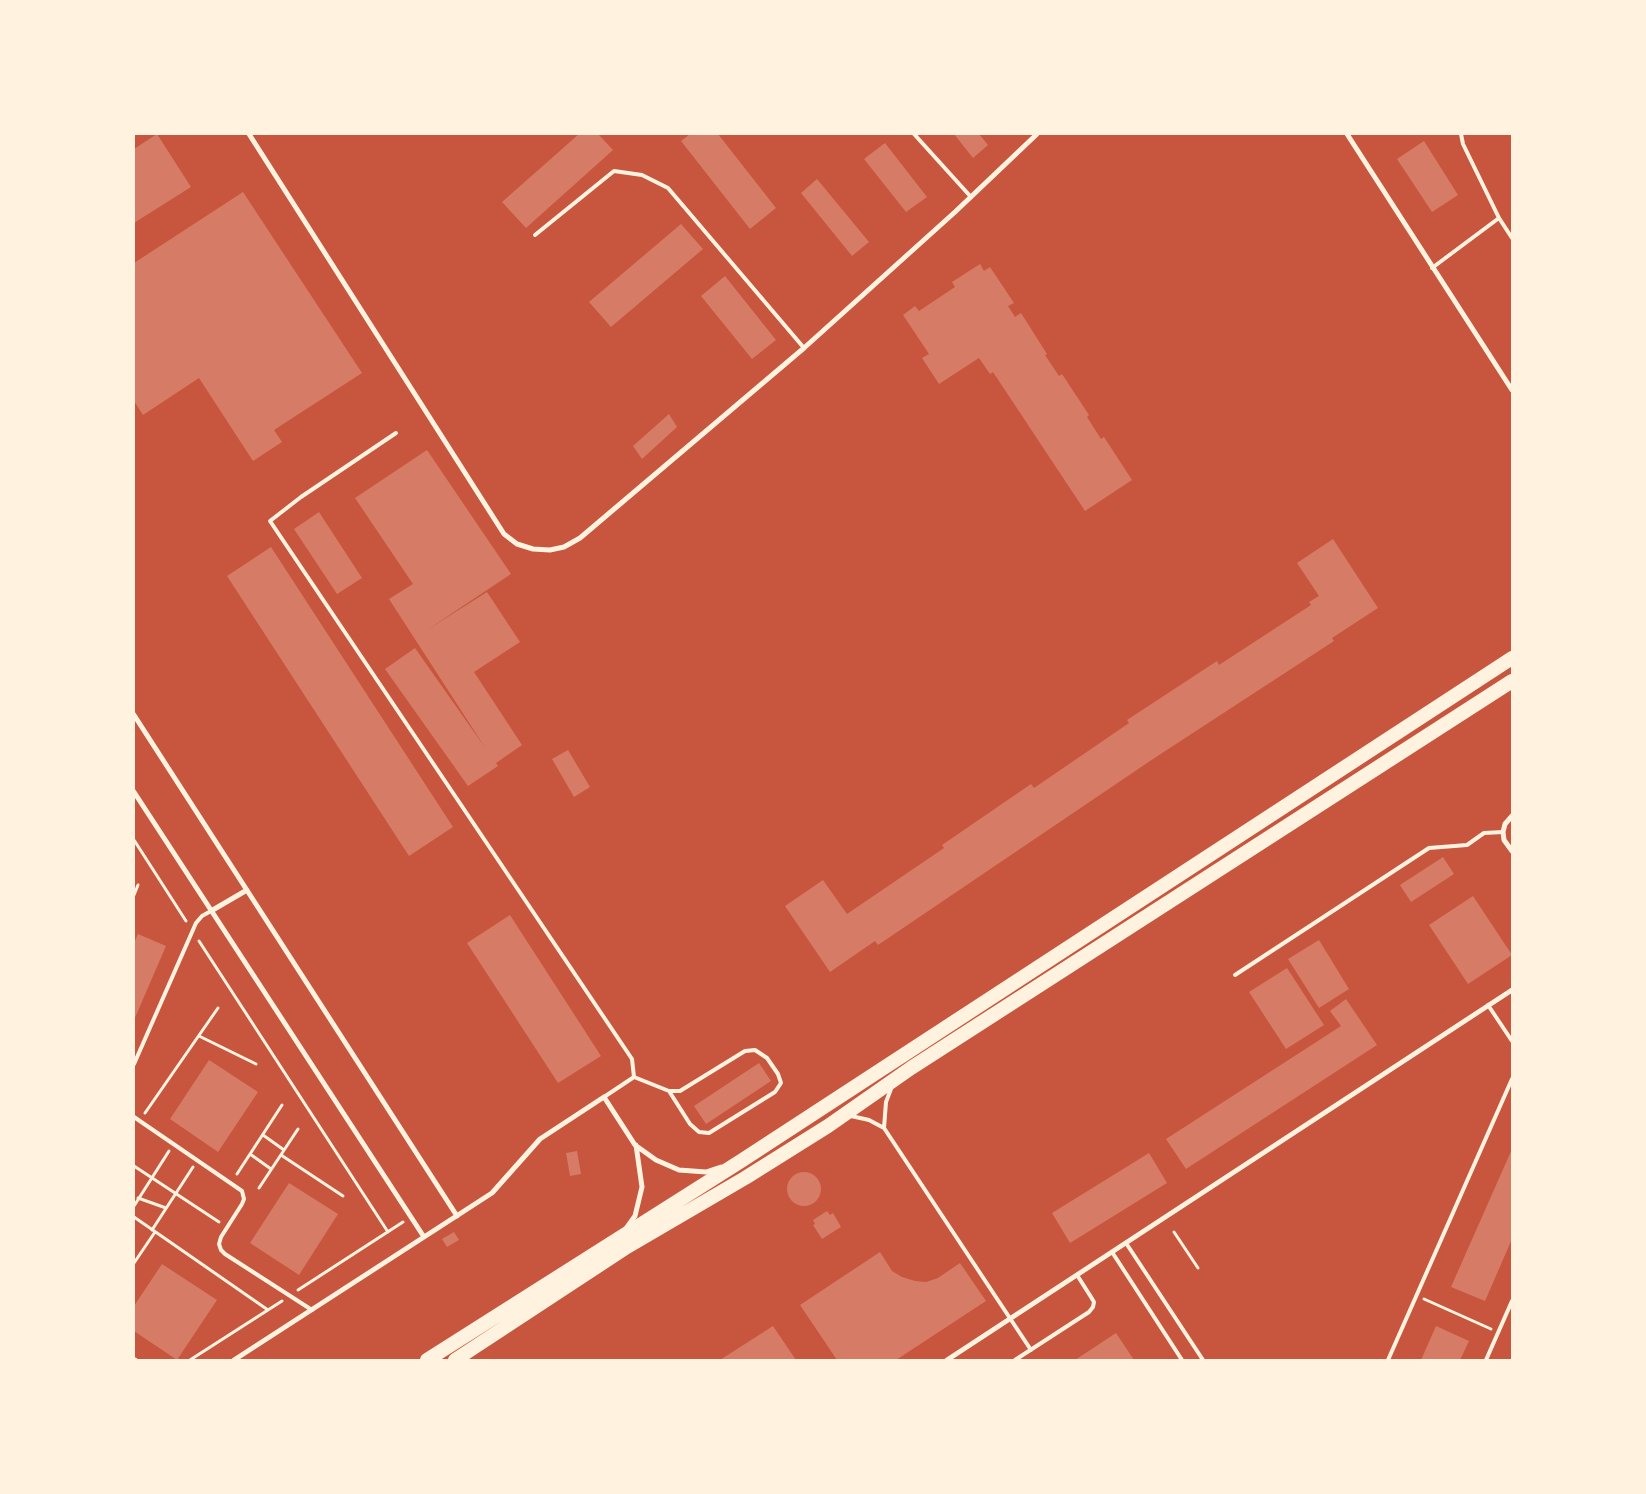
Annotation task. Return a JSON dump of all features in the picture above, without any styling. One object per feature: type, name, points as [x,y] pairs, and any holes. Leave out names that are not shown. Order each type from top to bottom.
[{"type":"highway","points":[[427,1360],[741,1161],[1512,658]]},
{"type":"highway","points":[[455,1360],[627,1247],[744,1178],[841,1116],[897,1077],[1512,681]]},
{"type":"street","points":[[249,134],[504,534],[516,544],[533,549],[550,550],[564,547],[580,538],[804,348],[971,197],[1037,134]]},
{"type":"street","points":[[1347,134],[1512,390]]},
{"type":"street","points":[[1494,693],[1512,686]]},
{"type":"street","points":[[134,716],[457,1216]]},
{"type":"street","points":[[134,792],[424,1237]]},
{"type":"street","points":[[1512,816],[1505,824],[1503,832],[1504,840],[1512,851]]},
{"type":"street","points":[[211,911],[246,890]]},
{"type":"street","points":[[947,1360],[1512,990]]},
{"type":"street","points":[[234,1360],[492,1193],[540,1139],[604,1097],[636,1145],[656,1160],[679,1170],[706,1172],[741,1161]]},
{"type":"street","points":[[620,1236],[635,1216],[642,1187],[636,1145]]},
{"type":"lane","points":[[914,134],[971,197]]},
{"type":"lane","points":[[1461,134],[1463,144],[1499,218],[1512,238]]},
{"type":"lane","points":[[535,235],[614,171],[642,175],[668,188],[804,348]]},
{"type":"lane","points":[[1432,268],[1499,218]]},
{"type":"lane","points":[[396,433],[301,497],[270,521],[632,1059],[634,1077]]},
{"type":"lane","points":[[1234,975],[1429,848],[1466,845],[1484,833],[1503,832]]},
{"type":"lane","points":[[134,1064],[192,930],[198,919],[211,911]]},
{"type":"lane","points":[[1488,1005],[1512,1041]]},
{"type":"lane","points":[[634,1077],[669,1091],[680,1090],[745,1051],[754,1050],[767,1058],[778,1074],[781,1083],[775,1092],[709,1134],[699,1132],[690,1124],[669,1091]]},
{"type":"lane","points":[[604,1097],[634,1077]]},
{"type":"lane","points":[[884,1128],[886,1102],[897,1077]]},
{"type":"lane","points":[[1388,1360],[1512,1079]]},
{"type":"lane","points":[[841,1116],[853,1116],[869,1120],[884,1128],[1031,1350]]},
{"type":"lane","points":[[134,1117],[242,1191],[244,1199],[219,1244],[221,1250],[312,1310]]},
{"type":"lane","points":[[1126,1243],[1203,1360]]},
{"type":"lane","points":[[1112,1252],[1182,1360]]},
{"type":"lane","points":[[1015,1360],[1089,1312],[1093,1307],[1094,1302],[1077,1275]]},
{"type":"lane","points":[[1486,1360],[1512,1301]]},
{"type":"path","points":[[134,840],[388,1232]]},
{"type":"path","points":[[134,895],[138,885]]},
{"type":"path","points":[[145,1112],[218,1008]]},
{"type":"path","points":[[199,1036],[256,1064]]},
{"type":"path","points":[[237,1174],[282,1105]]},
{"type":"path","points":[[258,1188],[298,1129]]},
{"type":"path","points":[[263,1135],[284,1150]]},
{"type":"path","points":[[134,1206],[174,1144]]},
{"type":"path","points":[[250,1154],[271,1169]]},
{"type":"path","points":[[281,1155],[343,1196]]},
{"type":"path","points":[[134,1263],[197,1160]]},
{"type":"path","points":[[134,1166],[228,1227]]},
{"type":"path","points":[[138,1198],[166,1208]]},
{"type":"path","points":[[134,1217],[268,1310]]},
{"type":"path","points":[[1174,1232],[1198,1268]]},
{"type":"path","points":[[1416,1296],[1498,1332]]},
{"type":"building","points":[[157,134],[191,187],[134,223],[134,149]]},
{"type":"building","points":[[579,134],[598,134],[613,150],[526,228],[502,202]]},
{"type":"building","points":[[690,134],[718,134],[776,208],[750,229],[681,141]]},
{"type":"building","points":[[954,134],[979,134],[988,145],[973,158]]},
{"type":"building","points":[[1424,141],[1458,195],[1432,212],[1397,159]]},
{"type":"building","points":[[885,143],[927,197],[906,212],[864,159]]},
{"type":"building","points":[[817,179],[869,242],[852,256],[801,193]]},
{"type":"building","points":[[243,192],[362,373],[274,430],[282,442],[253,461],[199,378],[143,415],[134,401],[134,263]]},
{"type":"building","points":[[681,224],[703,249],[611,327],[589,302]]},
{"type":"building","points":[[980,264],[984,271],[990,267],[1014,303],[1008,306],[1015,317],[1021,313],[1047,354],[1045,355],[1059,376],[1062,374],[1089,415],[1087,417],[1101,439],[1104,437],[1132,480],[1085,511],[993,372],[990,374],[979,358],[939,384],[922,358],[929,354],[903,315],[915,306],[919,311],[955,287],[952,282]]},
{"type":"building","points":[[725,276],[776,340],[752,359],[701,296]]},
{"type":"building","points":[[669,414],[677,427],[642,459],[633,446]]},
{"type":"building","points":[[427,450],[511,574],[427,630],[487,592],[520,642],[474,672],[522,745],[496,763],[498,766],[468,786],[385,669],[415,648],[486,749],[389,599],[413,584],[355,498]]},
{"type":"building","points":[[319,512],[362,578],[337,594],[294,529]]},
{"type":"building","points":[[1333,539],[1378,608],[1332,638],[1334,641],[1153,759],[878,945],[875,941],[830,972],[785,906],[823,880],[847,914],[944,848],[942,845],[1031,784],[1034,788],[1129,723],[1127,720],[1217,661],[1219,665],[1311,605],[1309,602],[1319,596],[1297,563]]},
{"type":"building","points":[[271,547],[453,827],[409,856],[227,576]]},
{"type":"building","points":[[568,750],[590,787],[574,797],[552,759]]},
{"type":"building","points":[[1443,857],[1454,874],[1411,902],[1400,885]]},
{"type":"building","points":[[1473,896],[1512,955],[1468,984],[1429,925]]},
{"type":"building","points":[[510,915],[601,1056],[558,1083],[467,943]]},
{"type":"building","points":[[138,934],[166,946],[134,1020],[134,943]]},
{"type":"building","points":[[1319,940],[1349,989],[1319,1008],[1288,959]]},
{"type":"building","points":[[1287,968],[1324,1025],[1286,1049],[1249,992]]},
{"type":"building","points":[[1346,999],[1377,1045],[1186,1169],[1166,1139],[1341,1026],[1330,1011]]},
{"type":"building","points":[[209,1060],[258,1092],[218,1152],[170,1119]]},
{"type":"building","points":[[759,1063],[771,1081],[706,1124],[694,1106]]},
{"type":"building","points":[[1512,1149],[1512,1239],[1485,1301],[1451,1287]]},
{"type":"building","points":[[577,1151],[581,1174],[570,1176],[566,1153]]},
{"type":"building","points":[[1149,1153],[1167,1183],[1070,1243],[1052,1213]]},
{"type":"building","points":[[804,1172],[811,1173],[816,1177],[820,1182],[820,1196],[816,1201],[811,1205],[804,1206],[797,1205],[792,1201],[788,1196],[787,1189],[788,1182],[792,1177],[797,1173]]},
{"type":"building","points":[[289,1183],[338,1214],[299,1275],[250,1243]]},
{"type":"building","points":[[827,1211],[830,1215],[833,1213],[841,1227],[822,1239],[813,1225],[815,1224],[813,1220]]},
{"type":"building","points":[[454,1232],[459,1240],[447,1247],[442,1239]]},
{"type":"building","points":[[880,1252],[892,1271],[902,1277],[915,1281],[926,1282],[938,1278],[960,1263],[986,1301],[896,1360],[837,1360],[800,1305]]},
{"type":"building","points":[[162,1264],[217,1300],[177,1360],[134,1331],[134,1306]]},
{"type":"building","points":[[773,1326],[796,1360],[720,1360]]},
{"type":"building","points":[[1436,1326],[1469,1341],[1460,1360],[1421,1360]]},
{"type":"building","points":[[1116,1333],[1134,1360],[1075,1360]]}]
